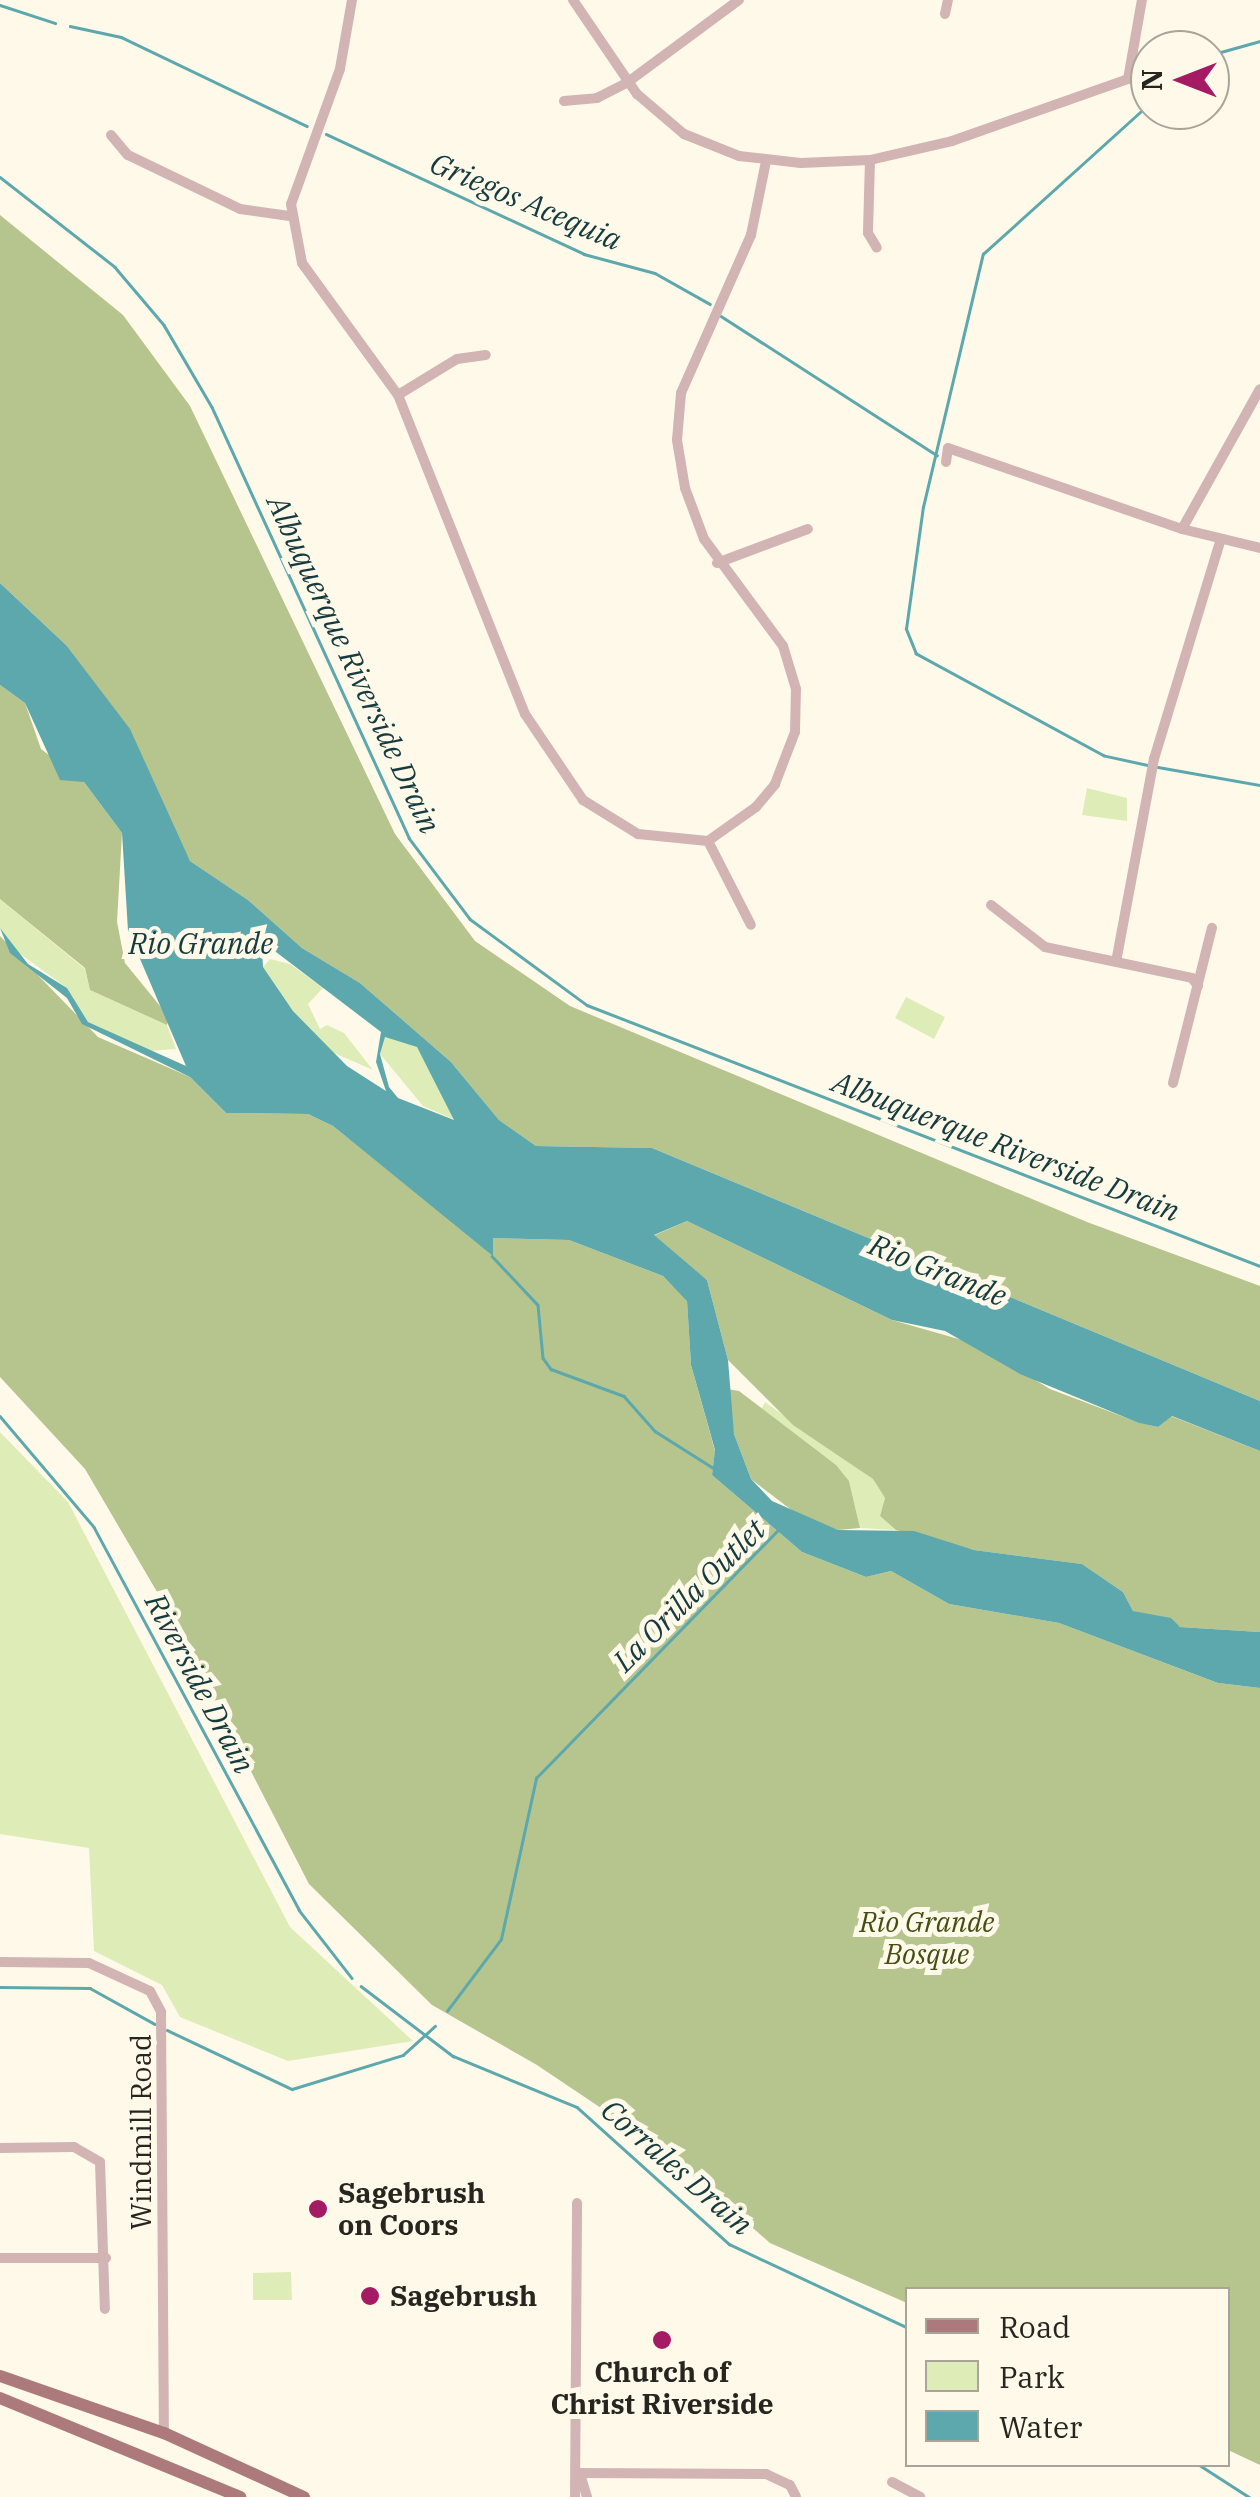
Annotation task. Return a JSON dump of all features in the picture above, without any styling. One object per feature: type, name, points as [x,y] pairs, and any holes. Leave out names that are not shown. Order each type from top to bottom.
[{"type":"main road","points":[[0,2376],[164,2433],[304,2497]]},
{"type":"main road","points":[[0,2398],[240,2497]]},
{"type":"street","points":[[352,0],[340,69],[294,194],[290,216],[302,263],[398,395],[525,714],[583,800],[638,834],[708,841],[756,807],[775,784],[795,732],[796,689],[783,646],[762,609],[716,563],[685,488],[678,440],[681,392],[751,235],[766,161]]},
{"type":"street","points":[[573,0],[628,82],[684,134],[766,161],[870,160],[952,141],[1128,79],[1142,0]]},
{"type":"street","points":[[564,101],[597,98],[628,82],[739,0]]},
{"type":"street","points":[[945,14],[948,0]]},
{"type":"street","points":[[110,135],[128,155],[240,210],[290,216]]},
{"type":"street","points":[[870,160],[868,234],[877,248]]},
{"type":"street","points":[[398,395],[458,359],[486,354]]},
{"type":"street","points":[[1182,529],[1260,389]]},
{"type":"street","points":[[946,462],[948,448],[1182,529],[1260,548]]},
{"type":"street","points":[[716,563],[808,529]]},
{"type":"street","points":[[1116,962],[1133,890],[1154,759],[1221,538]]},
{"type":"street","points":[[708,841],[751,926]]},
{"type":"street","points":[[991,905],[1044,947],[1192,978],[1198,986]]},
{"type":"street","points":[[1173,1083],[1212,928]]},
{"type":"street","name":"Windmill Road","points":[[0,1962],[89,1963],[150,1992],[163,2018],[164,2433]]},
{"type":"street","points":[[0,2148],[74,2147],[100,2162],[105,2308]]},
{"type":"street","points":[[575,2497],[580,2473],[577,2203]]},
{"type":"street","points":[[0,2258],[106,2258]]},
{"type":"street","points":[[580,2473],[587,2497]]},
{"type":"street","points":[[580,2473],[766,2474],[790,2485],[796,2497]]},
{"type":"street","points":[[892,2482],[920,2497]]},
{"type":"green space","points":[[0,215],[123,315],[190,406],[395,834],[475,941],[570,1006],[1087,1222],[1260,1286],[1260,1401],[652,1148],[536,1146],[499,1120],[451,1062],[360,983],[302,948],[248,900],[190,861],[66,645],[0,583]]},
{"type":"green space","points":[[0,685],[25,703],[41,749],[84,782],[122,833],[117,922],[125,963],[169,1017],[167,1025],[90,990],[85,968],[0,899]]},
{"type":"green space","points":[[1087,788],[1127,798],[1127,821],[1082,815]]},
{"type":"green space","points":[[0,899],[85,969],[90,990],[167,1025],[176,1049],[150,1051],[88,1022],[67,988],[12,948],[0,928]]},
{"type":"green space","name":"Rio Grande Bosque","points":[[0,936],[98,1037],[190,1077],[226,1113],[308,1114],[333,1126],[493,1255],[492,1238],[569,1240],[663,1276],[687,1300],[691,1365],[715,1451],[712,1475],[802,1552],[866,1577],[891,1571],[949,1604],[1059,1623],[1218,1683],[1260,1688],[1260,2465],[1230,2451],[1230,2287],[905,2287],[905,2302],[770,2243],[662,2149],[537,2065],[432,2005],[309,1884],[170,1614],[85,1469],[0,1377]]},
{"type":"green space","points":[[270,959],[290,964],[323,988],[308,1004],[320,1029],[327,1025],[344,1033],[373,1070],[334,1053],[293,1011],[263,967]]},
{"type":"green space","points":[[906,997],[945,1017],[934,1039],[895,1018]]},
{"type":"green space","points":[[385,1037],[417,1046],[455,1120],[423,1106],[380,1054]]},
{"type":"green space","points":[[687,1221],[892,1320],[976,1344],[1050,1389],[1140,1423],[1158,1427],[1171,1416],[1260,1451],[1260,1632],[1180,1627],[1133,1611],[1123,1592],[1082,1564],[974,1550],[896,1530],[880,1516],[885,1498],[873,1479],[793,1425],[728,1360],[707,1280],[653,1236]]},
{"type":"green space","points":[[727,1389],[739,1391],[836,1465],[849,1481],[860,1528],[838,1530],[802,1518],[751,1479],[734,1434]]},
{"type":"green space","points":[[765,1402],[873,1479],[885,1498],[880,1516],[896,1530],[860,1528],[849,1481],[761,1410]]},
{"type":"green space","points":[[0,1432],[68,1502],[290,1927],[413,2041],[288,2061],[180,2017],[162,1985],[94,1951],[89,1848],[0,1834]]},
{"type":"green space","points":[[291,2272],[292,2300],[253,2300],[253,2273]]},
{"type":"water","name":"Rio Grande","points":[[0,583],[66,645],[130,729],[190,861],[248,900],[302,948],[360,983],[451,1062],[499,1120],[536,1146],[652,1148],[1260,1401],[1260,1451],[1172,1416],[1158,1427],[1139,1423],[1020,1374],[945,1331],[892,1320],[687,1221],[654,1235],[707,1280],[728,1360],[734,1434],[751,1479],[772,1501],[838,1530],[914,1531],[974,1550],[1082,1564],[1123,1592],[1133,1611],[1171,1618],[1180,1627],[1260,1632],[1260,1688],[1218,1683],[1059,1623],[949,1604],[891,1571],[866,1577],[802,1552],[712,1475],[715,1450],[691,1365],[687,1301],[663,1276],[569,1240],[493,1238],[493,1256],[333,1126],[308,1114],[226,1113],[190,1077],[82,1024],[67,998],[10,953],[0,928],[28,964],[67,988],[88,1022],[186,1066],[128,931],[122,833],[84,782],[60,780],[25,703],[0,685]],"holes":[[[262,950],[276,952],[381,1032],[376,1062],[386,1091],[347,1066],[293,1011],[263,967]],[[385,1037],[417,1047],[454,1120],[398,1098],[389,1087],[380,1054]]]},
{"type":"waterway","name":"Griegos Acequia","points":[[0,5],[55,23]]},
{"type":"waterway","name":"Griegos Acequia","points":[[70,26],[121,37],[307,126]]},
{"type":"waterway","points":[[1230,49],[1260,41]]},
{"type":"waterway","points":[[1130,121],[983,254],[923,507],[906,629],[916,654],[1104,756],[1150,766]]},
{"type":"waterway","name":"Griegos Acequia","points":[[326,134],[584,254],[655,273],[710,304]]},
{"type":"waterway","name":"Albuquerque Riverside Drain","points":[[0,177],[115,267],[164,325],[212,407],[409,838],[470,919],[587,1005],[1260,1266]]},
{"type":"waterway","name":"Griegos Acequia","points":[[721,316],[937,455]]},
{"type":"waterway","points":[[1158,767],[1260,785]]},
{"type":"waterway","points":[[492,1256],[538,1305],[543,1358],[551,1369],[624,1396],[655,1431],[715,1469]]},
{"type":"waterway","name":"Riverside Drain","points":[[0,1416],[94,1527],[299,1910],[352,1978]]},
{"type":"waterway","name":"La Orilla Outlet","points":[[447,2011],[501,1939],[536,1778],[779,1529]]},
{"type":"waterway","name":"Corrales Drain","points":[[361,1986],[453,2056],[577,2107],[729,2244],[905,2327]]},
{"type":"waterway","points":[[0,1987],[90,1988],[155,2024]]},
{"type":"waterway","points":[[167,2030],[292,2089],[403,2055],[435,2026]]},
{"type":"waterway","name":"Corrales Drain","points":[[1203,2467],[1249,2497]]},
{"type":"place","name":"Sagebrush on Coors","points":[[318,2209]]},
{"type":"place","name":"Sagebrush","points":[[370,2296]]},
{"type":"place","name":"Church of Christ Riverside","points":[[662,2340]]}]
